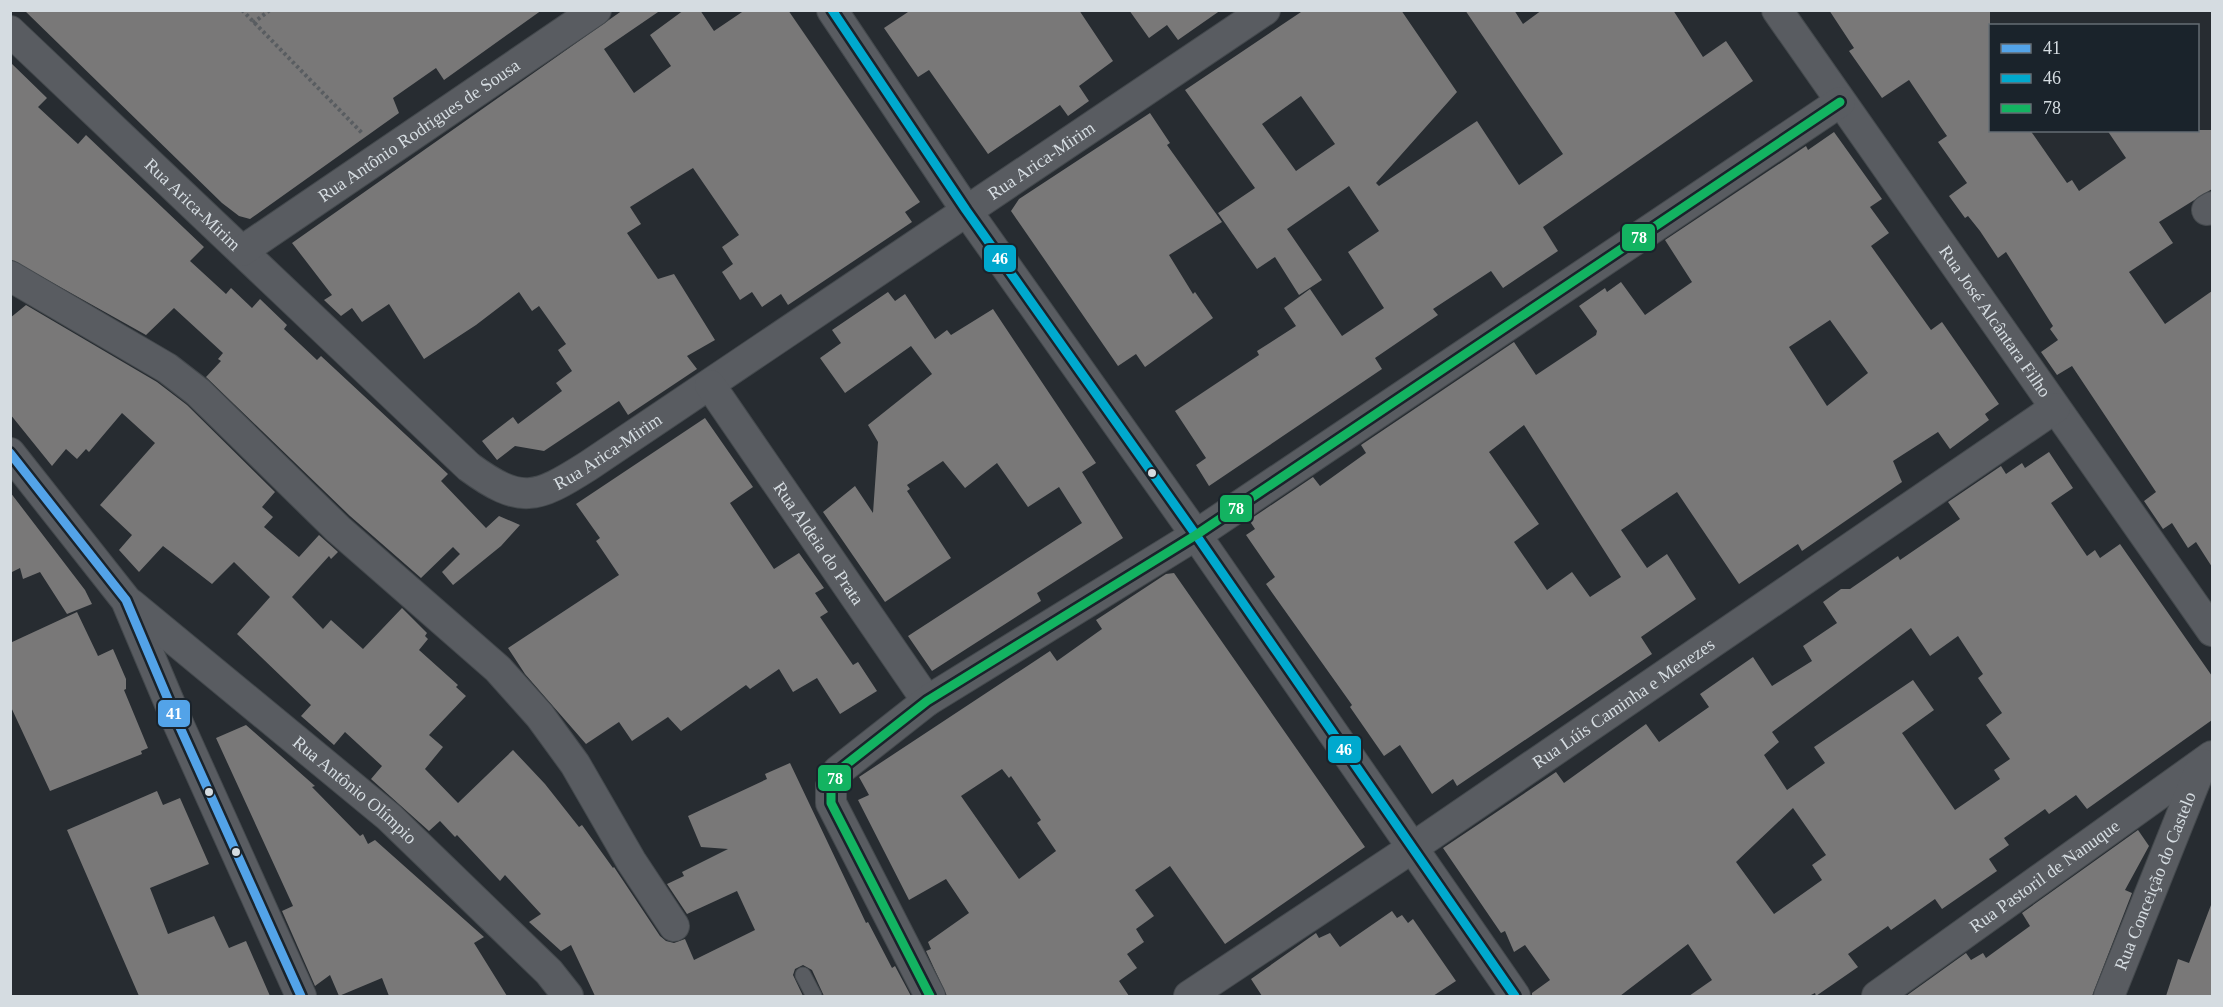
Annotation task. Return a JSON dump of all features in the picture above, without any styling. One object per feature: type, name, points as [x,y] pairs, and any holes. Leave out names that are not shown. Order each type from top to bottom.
[{"type":"street","name":"Rua Antônio Rodrigues de Sousa","points":[[242,251],[596,10]]},
{"type":"street","points":[[832,10],[966,210],[1196,535],[1515,996]]},
{"type":"street","name":"Rua Arica-Mirim","points":[[10,31],[469,467],[496,486],[513,492],[529,494],[550,490],[710,386],[966,210],[1265,10]]},
{"type":"street","name":"Rua José Alcântara Filho","points":[[1782,12],[1840,102],[2212,631]]},
{"type":"street","points":[[930,996],[831,803],[831,786],[838,771],[927,701],[1196,535],[1840,102]]},
{"type":"street","points":[[10,276],[167,368],[198,392],[338,529],[498,669],[540,716],[575,764],[631,861],[674,926]]},
{"type":"street","name":"Rua Aldeia do Prata","points":[[710,386],[927,701]]},
{"type":"street","name":"Rua Lúis Caminha e Menezes","points":[[1190,996],[1412,848],[2055,408]]},
{"type":"street","points":[[10,453],[126,600],[178,723],[301,996]]},
{"type":"street","name":"Rua Antônio Olímpio","points":[[126,600],[388,818],[549,972],[568,996]]},
{"type":"street","name":"Rua Pastoril de Nanuque","points":[[1877,996],[2207,760]]},
{"type":"street","name":"Rua Conceição do Castelo","points":[[2109,996],[2207,760]]},
{"type":"lane","points":[[803,975],[814,996]]},
{"type":"path","points":[[242,10],[383,153]]},
{"type":"path","points":[[254,23],[270,10]]},
{"type":"building","points":[[24,10],[542,10],[444,80],[436,68],[393,98],[399,113],[250,219],[239,216],[222,203]]},
{"type":"building","points":[[623,10],[661,10],[604,49],[634,93],[671,66],[650,35],[684,10],[700,10],[714,31],[745,10],[788,10],[920,202],[905,212],[912,222],[788,305],[781,294],[762,307],[752,292],[740,300],[722,272],[733,264],[722,247],[739,235],[693,168],[670,182],[630,207],[641,224],[627,233],[658,279],[674,274],[715,340],[687,356],[697,369],[628,415],[619,401],[544,451],[515,446],[497,460],[482,441],[513,417],[518,424],[562,391],[556,383],[572,371],[558,350],[566,344],[539,306],[532,311],[519,292],[476,325],[424,359],[389,304],[362,322],[352,308],[341,316],[324,300],[332,295],[292,243]]},
{"type":"building","points":[[911,10],[1079,10],[1113,61],[1079,86],[1089,101],[1068,116],[1060,105],[988,154],[929,70],[918,77],[884,28]]},
{"type":"building","points":[[1129,10],[1221,10],[1178,40],[1167,25],[1149,38]]},
{"type":"building","points":[[1304,10],[1401,10],[1457,92],[1376,183],[1379,186],[1477,121],[1519,185],[1563,154],[1465,10],[1514,10],[1523,24],[1542,10],[1673,10],[1703,57],[1726,41],[1753,81],[1543,227],[1558,251],[1503,288],[1491,271],[1433,309],[1438,315],[1375,358],[1382,369],[1209,486],[1196,465],[1206,458],[1175,411],[1259,355],[1257,351],[1296,326],[1284,308],[1310,289],[1342,336],[1384,308],[1348,252],[1379,231],[1349,186],[1287,229],[1322,280],[1299,295],[1275,257],[1257,269],[1218,213],[1255,188],[1185,90]],"holes":[[[1301,96],[1335,144],[1296,171],[1262,124]]]},
{"type":"building","points":[[1829,10],[1990,10],[1989,132],[2031,132],[2067,183],[2072,180],[2079,191],[2126,158],[2108,132],[2212,130],[2212,189],[2159,222],[2173,243],[2129,272],[2165,324],[2212,291],[2212,567],[2196,542],[2188,548],[2172,523],[2163,529],[2144,501],[2156,492],[2072,366],[2057,375],[2041,352],[2058,340],[2050,329],[2053,326],[2006,252],[1998,258],[1980,231],[1968,216],[1965,218],[1949,196],[1967,183],[1938,142],[1947,136],[1909,80],[1882,98],[1849,51],[1854,48]]},
{"type":"building","points":[[10,62],[47,98],[38,107],[78,144],[86,135],[204,247],[190,261],[226,294],[231,288],[252,308],[260,299],[287,325],[284,329],[317,360],[321,356],[448,474],[441,481],[486,528],[499,516],[520,525],[501,546],[453,585],[442,572],[460,554],[453,547],[421,578],[350,516],[206,377],[221,361],[218,359],[223,353],[174,308],[146,335],[10,259]]},
{"type":"building","points":[[1150,113],[1170,143],[1167,145],[1222,222],[1169,255],[1193,294],[1195,292],[1213,318],[1145,367],[1136,354],[1118,366],[1011,211],[1019,199]]},
{"type":"building","points":[[1834,132],[1882,199],[1870,207],[1889,233],[1871,246],[1931,330],[1942,322],[1999,404],[1985,414],[1989,420],[1950,449],[1938,432],[1893,461],[1902,482],[1802,551],[1798,544],[1739,584],[1677,492],[1621,530],[1647,568],[1667,554],[1696,599],[1641,637],[1652,654],[1457,786],[1453,779],[1432,794],[1400,745],[1384,756],[1350,707],[1352,705],[1266,584],[1275,577],[1246,535],[1255,529],[1249,520],[1313,477],[1320,486],[1366,453],[1361,445],[1514,342],[1536,375],[1596,335],[1597,331],[1579,306],[1605,288],[1607,292],[1621,282],[1645,315],[1692,282],[1665,240],[1806,146],[1808,150]],"holes":[[[1830,320],[1868,373],[1827,406],[1789,347]],[[1524,425],[1621,577],[1590,597],[1572,572],[1547,590],[1514,542],[1539,524],[1489,452]]]},
{"type":"building","points":[[888,292],[895,301],[905,294],[935,339],[947,330],[951,335],[993,309],[1096,463],[1082,472],[1123,538],[1037,593],[1041,601],[932,671],[908,636],[1082,523],[1059,487],[1028,507],[997,463],[965,488],[943,461],[907,485],[910,489],[907,491],[951,558],[885,602],[823,512],[855,486],[873,513],[878,442],[868,425],[932,374],[911,346],[845,393],[820,358],[841,343],[832,330]]},
{"type":"building","points":[[26,305],[157,382],[187,405],[275,492],[262,507],[273,517],[264,527],[299,557],[319,535],[338,552],[331,559],[329,556],[292,597],[323,629],[331,620],[363,649],[402,608],[427,633],[425,636],[428,639],[419,650],[458,685],[456,687],[466,696],[429,735],[443,747],[425,769],[458,803],[513,750],[545,784],[579,827],[582,825],[614,867],[660,936],[674,943],[685,939],[694,960],[755,930],[737,891],[687,914],[667,884],[684,876],[682,872],[728,849],[701,847],[688,816],[767,779],[765,774],[790,763],[866,923],[868,922],[892,968],[895,966],[911,996],[824,996],[812,970],[803,965],[795,969],[793,975],[803,996],[595,996],[571,945],[561,951],[529,922],[541,914],[505,875],[500,881],[457,835],[455,837],[440,821],[429,831],[371,779],[382,766],[345,732],[334,745],[301,716],[311,705],[237,634],[270,597],[234,562],[212,584],[163,546],[139,572],[119,550],[132,535],[100,505],[155,443],[122,413],[89,452],[86,449],[77,459],[66,449],[52,466],[10,414],[10,318]]},
{"type":"building","points":[[705,418],[753,487],[730,503],[774,569],[799,553],[824,588],[815,593],[828,612],[820,617],[853,665],[858,662],[877,691],[840,714],[817,678],[793,692],[779,669],[750,689],[746,685],[681,731],[668,717],[632,741],[619,722],[586,744],[525,674],[508,648],[619,575],[596,541],[600,538],[576,504]]},
{"type":"building","points":[[2049,452],[2073,488],[2051,503],[2087,556],[2095,550],[2100,558],[2120,544],[2212,676],[2212,720],[2087,809],[2076,795],[2049,814],[2045,809],[2004,838],[2009,845],[1989,859],[1997,871],[1942,909],[1935,899],[1891,930],[1888,926],[1848,954],[1858,967],[1816,996],[1815,993],[1809,996],[1689,996],[1712,980],[1688,944],[1620,996],[1532,996],[1532,993],[1550,980],[1525,945],[1514,952],[1505,931],[1501,933],[1443,848],[1556,772],[1564,783],[1646,724],[1659,742],[1709,707],[1700,694],[1753,657],[1772,686],[1812,661],[1803,646],[1837,623],[1823,602],[1841,589],[1850,589],[1898,556],[1900,560],[1960,519],[1948,502],[2001,466],[2006,474],[2022,463],[2025,468]],"holes":[[[1911,628],[1930,656],[1958,636],[1983,674],[1978,678],[2002,713],[1986,725],[2010,759],[1994,770],[2000,779],[1955,810],[1902,733],[1934,710],[1913,680],[1814,747],[1825,763],[1787,790],[1764,755],[1779,742],[1772,732]],[[1793,808],[1826,855],[1812,865],[1822,880],[1774,914],[1736,862]]]},
{"type":"building","points":[[10,492],[85,590],[92,604],[67,614],[40,572],[23,579],[20,568],[10,573]]},
{"type":"building","points":[[1174,573],[1365,847],[1225,944],[1170,866],[1135,890],[1154,916],[1136,929],[1144,942],[1127,954],[1137,968],[1119,981],[1129,996],[947,996],[926,951],[931,949],[928,942],[969,913],[946,879],[909,900],[858,800],[869,795],[859,777],[1050,651],[1057,661],[1102,629],[1096,620],[1166,574]],"holes":[[[1002,769],[1009,778],[1011,776],[1041,820],[1037,823],[1056,851],[1019,879],[961,796]]]},
{"type":"building","points":[[77,612],[98,656],[113,649],[126,679],[124,690],[148,748],[141,751],[142,754],[50,791],[10,705],[10,643]]},
{"type":"building","points":[[246,725],[315,786],[312,787],[360,836],[363,834],[368,844],[375,840],[484,937],[474,943],[507,996],[389,996],[382,978],[339,996],[330,975],[315,986],[282,911],[293,906],[216,738]]},
{"type":"building","points":[[157,791],[163,805],[180,798],[209,864],[150,888],[168,934],[214,916],[229,948],[246,941],[270,996],[139,996],[67,830]]},
{"type":"building","points":[[2138,830],[2149,846],[2125,890],[2132,893],[2092,996],[1906,996],[1966,953],[1971,960],[1983,953],[1986,958],[2030,926],[2022,913]]},
{"type":"building","points":[[2211,905],[2212,996],[2166,996],[2178,959],[2189,963]]},
{"type":"building","points":[[1392,911],[1397,918],[1402,915],[1408,923],[1413,919],[1456,981],[1433,996],[1262,996],[1251,979],[1316,933],[1319,938],[1330,933],[1340,947]]},
{"type":"transit line","name":"46","points":[[832,10],[966,210],[1196,535],[1515,996]]},
{"type":"transit line","name":"78","points":[[930,996],[831,803],[831,786],[838,771],[927,701],[1196,535],[1840,102]]},
{"type":"transit line","name":"41","points":[[10,453],[126,600],[178,723],[301,996]]}]
